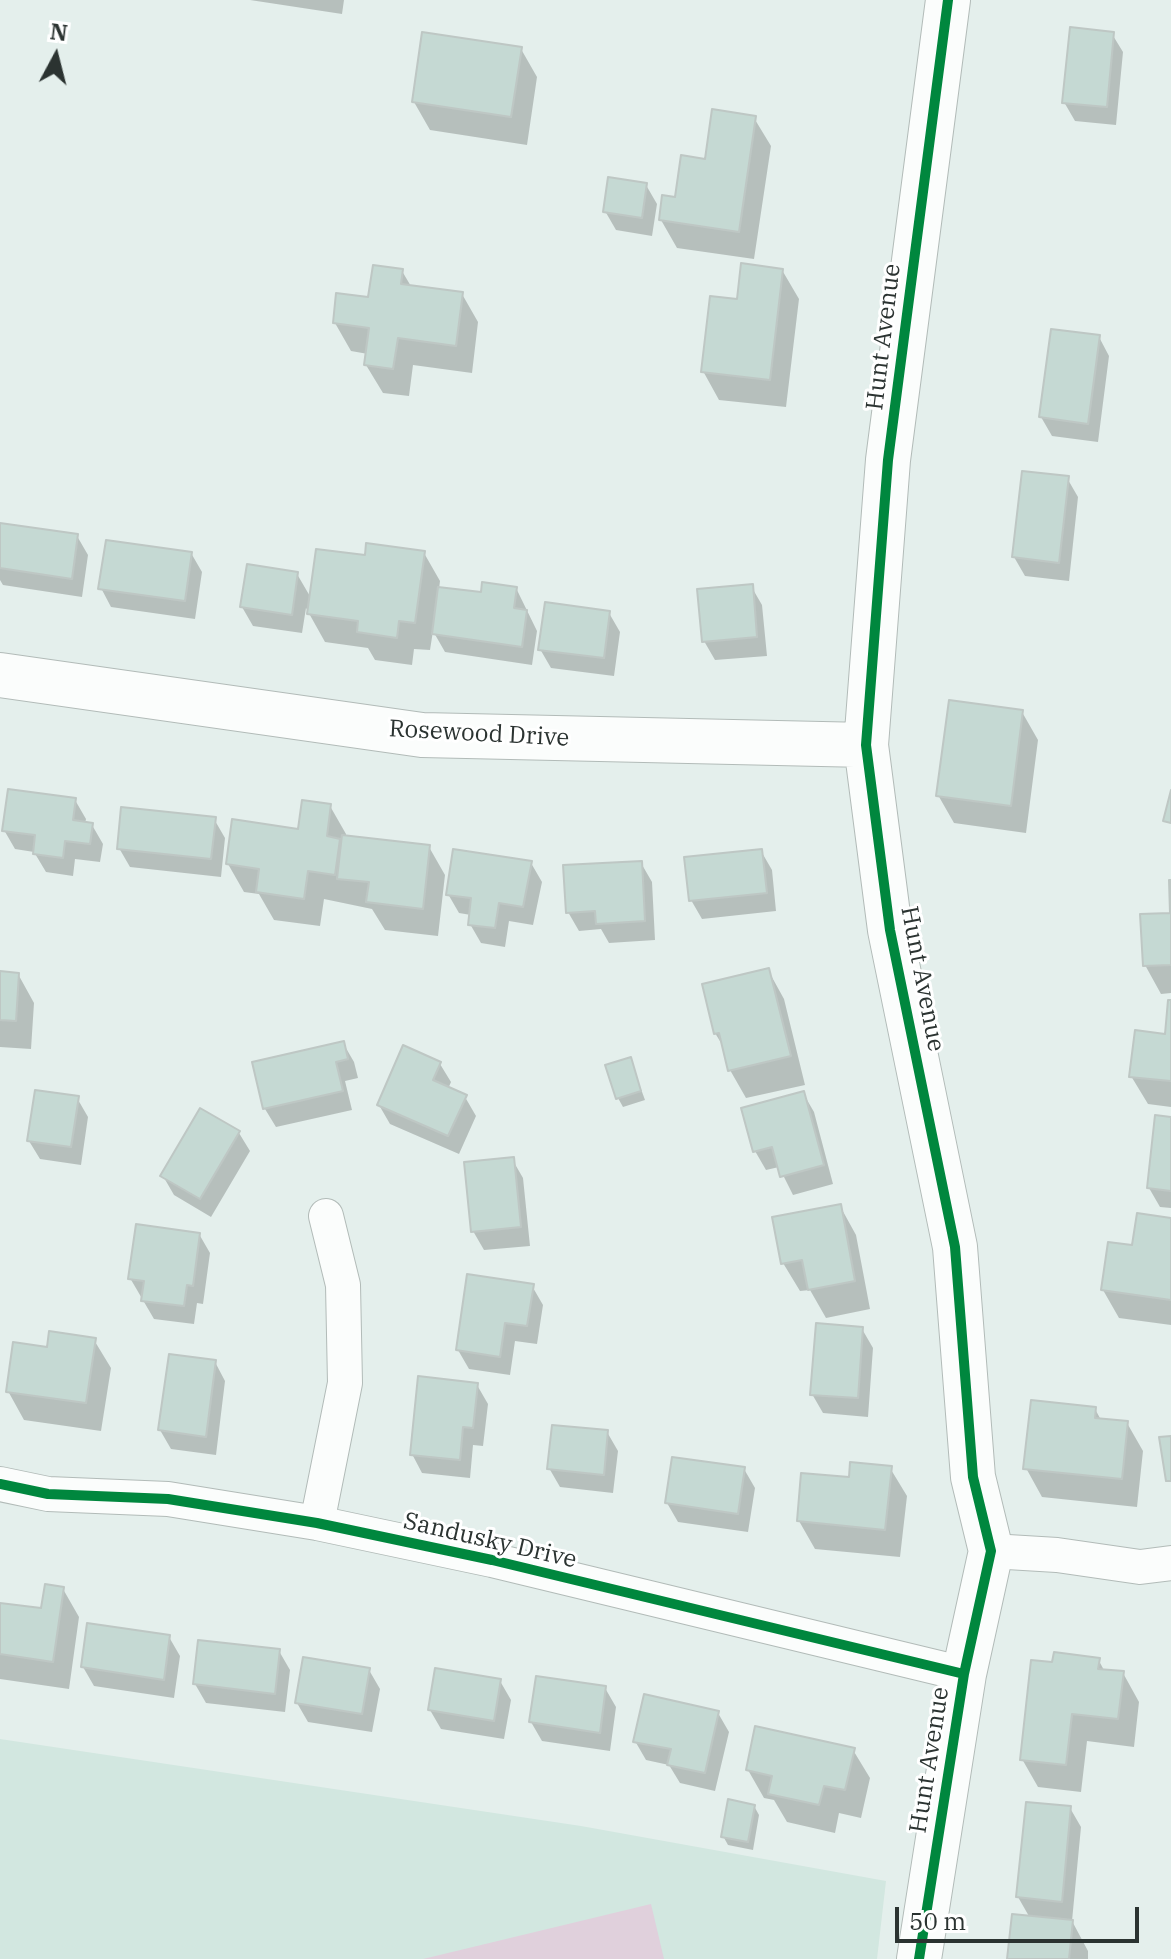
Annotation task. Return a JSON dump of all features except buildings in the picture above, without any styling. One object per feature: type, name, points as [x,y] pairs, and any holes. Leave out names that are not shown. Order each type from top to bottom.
[{"type":"street","name":"Hunt Avenue","points":[[919,1959],[964,1674],[991,1551],[973,1477],[955,1247],[890,930],[866,745],[888,460],[948,0]]},
{"type":"street","name":"Rosewood Drive","points":[[0,675],[422,735],[866,745]]},
{"type":"street","points":[[317,1523],[345,1383],[343,1285],[326,1216]]},
{"type":"street","name":"Sandusky Drive","points":[[0,1484],[48,1494],[168,1499],[317,1523],[492,1560],[964,1674]]},
{"type":"street","points":[[991,1551],[1057,1555],[1140,1567],[1171,1563]]},
{"type":"shaded area","points":[[0,1739],[581,1826],[886,1881],[877,1959],[0,1959]]},
{"type":"shaded area","points":[[651,1904],[664,1959],[423,1959]]},
{"type":"cycle path","points":[[919,1959],[964,1674],[991,1551],[973,1477],[955,1247],[890,930],[866,745],[888,460],[948,0]]},
{"type":"cycle path","points":[[0,1484],[48,1494],[168,1499],[317,1523],[492,1560],[964,1674]]}]
